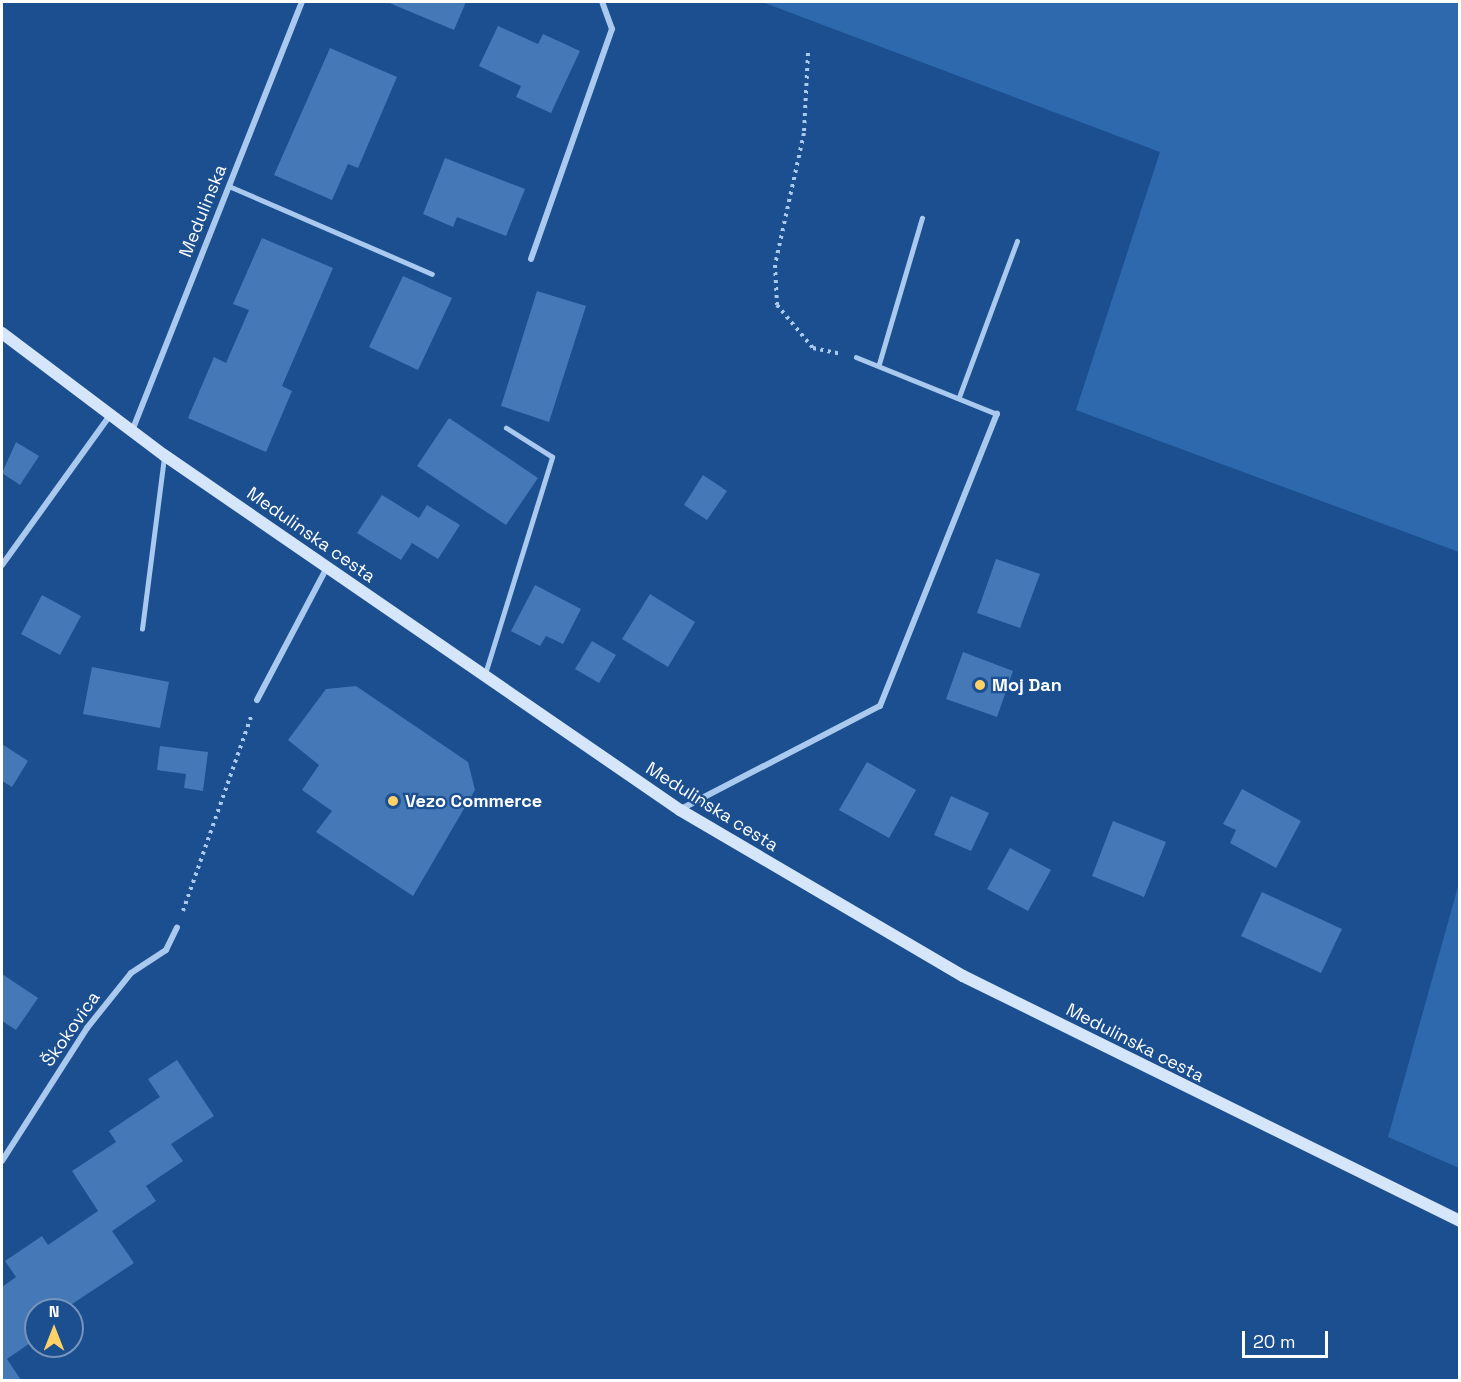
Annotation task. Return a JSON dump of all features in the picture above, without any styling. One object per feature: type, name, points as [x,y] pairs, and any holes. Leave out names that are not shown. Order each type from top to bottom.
[{"type":"main road","name":"Medulinska cesta","points":[[2,333],[164,456],[328,567],[483,680],[680,810],[963,976],[1460,1221]]},
{"type":"street","name":"Medulinska","points":[[132,432],[302,2]]},
{"type":"street","points":[[531,260],[612,29],[602,2]]},
{"type":"street","points":[[680,810],[880,706],[997,414]]},
{"type":"street","points":[[2,565],[110,415]]},
{"type":"street","points":[[257,700],[328,567]]},
{"type":"street","name":"Škokovica","points":[[2,1161],[87,1028],[130,973],[166,950],[177,927]]},
{"type":"lane","points":[[229,186],[432,274]]},
{"type":"lane","points":[[879,364],[922,218]]},
{"type":"lane","points":[[959,398],[1017,241]]},
{"type":"lane","points":[[856,357],[879,364],[997,414]]},
{"type":"lane","points":[[483,680],[552,457],[506,428]]},
{"type":"lane","points":[[142,629],[164,456]]},
{"type":"path","points":[[808,53],[804,133],[775,265],[777,305],[813,348],[856,357]]},
{"type":"path","points":[[177,927],[257,700]]},
{"type":"shaded area","points":[[762,2],[1459,2],[1459,552],[1076,410],[1160,152]]},
{"type":"shaded area","points":[[1459,883],[1459,1168],[1388,1137]]},
{"type":"building","points":[[387,2],[466,2],[454,30]]},
{"type":"building","points":[[498,26],[538,44],[543,34],[580,51],[551,113],[516,97],[521,86],[479,66]]},
{"type":"building","points":[[330,48],[397,77],[358,168],[348,164],[332,200],[274,175]]},
{"type":"building","points":[[445,158],[525,189],[506,236],[457,217],[453,227],[423,214]]},
{"type":"building","points":[[262,238],[333,268],[282,386],[292,391],[266,452],[188,418],[214,357],[226,363],[249,310],[233,304]]},
{"type":"building","points":[[403,276],[452,298],[418,370],[369,347]]},
{"type":"building","points":[[537,291],[586,306],[549,422],[501,406]]},
{"type":"building","points":[[449,418],[538,478],[506,525],[417,466]]},
{"type":"building","points":[[16,442],[39,456],[20,485],[2,473]]},
{"type":"building","points":[[703,475],[727,491],[707,520],[684,505]]},
{"type":"building","points":[[382,495],[419,518],[427,505],[460,525],[438,559],[412,543],[401,560],[357,533]]},
{"type":"building","points":[[996,559],[1040,574],[1020,628],[977,613]]},
{"type":"building","points":[[535,585],[581,609],[563,644],[546,636],[540,646],[511,631]]},
{"type":"building","points":[[650,594],[695,622],[668,667],[622,639]]},
{"type":"building","points":[[42,595],[81,616],[60,655],[21,634]]},
{"type":"building","points":[[592,641],[616,655],[599,683],[575,669]]},
{"type":"building","name":"Moj Dan","points":[[963,652],[1013,671],[997,717],[946,699]]},
{"type":"building","points":[[92,667],[169,682],[160,728],[83,714]]},
{"type":"building","name":"Vezo Commerce","points":[[356,686],[468,762],[475,790],[413,896],[316,832],[332,811],[302,790],[319,765],[288,740],[326,689]]},
{"type":"building","points":[[2,744],[28,761],[12,787],[2,781]]},
{"type":"building","points":[[160,746],[208,752],[203,791],[184,788],[186,774],[157,770]]},
{"type":"building","points":[[867,762],[916,790],[889,838],[839,810]]},
{"type":"building","points":[[1242,789],[1301,821],[1276,868],[1230,843],[1236,830],[1223,824]]},
{"type":"building","points":[[951,796],[989,813],[971,851],[934,835]]},
{"type":"building","points":[[1113,821],[1166,842],[1144,897],[1092,876]]},
{"type":"building","points":[[1010,848],[1051,870],[1028,911],[987,889]]},
{"type":"building","points":[[1262,892],[1342,929],[1321,973],[1241,936]]},
{"type":"building","points":[[2,974],[38,998],[16,1030],[2,1021]]},
{"type":"building","points":[[177,1060],[214,1116],[171,1144],[183,1161],[146,1186],[156,1201],[112,1231],[134,1263],[81,1298],[24,1298],[24,1347],[7,1359],[21,1380],[2,1380],[2,1287],[16,1277],[5,1261],[42,1236],[48,1245],[98,1211],[72,1171],[116,1142],[109,1131],[160,1097],[148,1079]]},
{"type":"place","name":"Moj Dan","points":[[980,685]]},
{"type":"place","name":"Vezo Commerce","points":[[393,801]]}]
